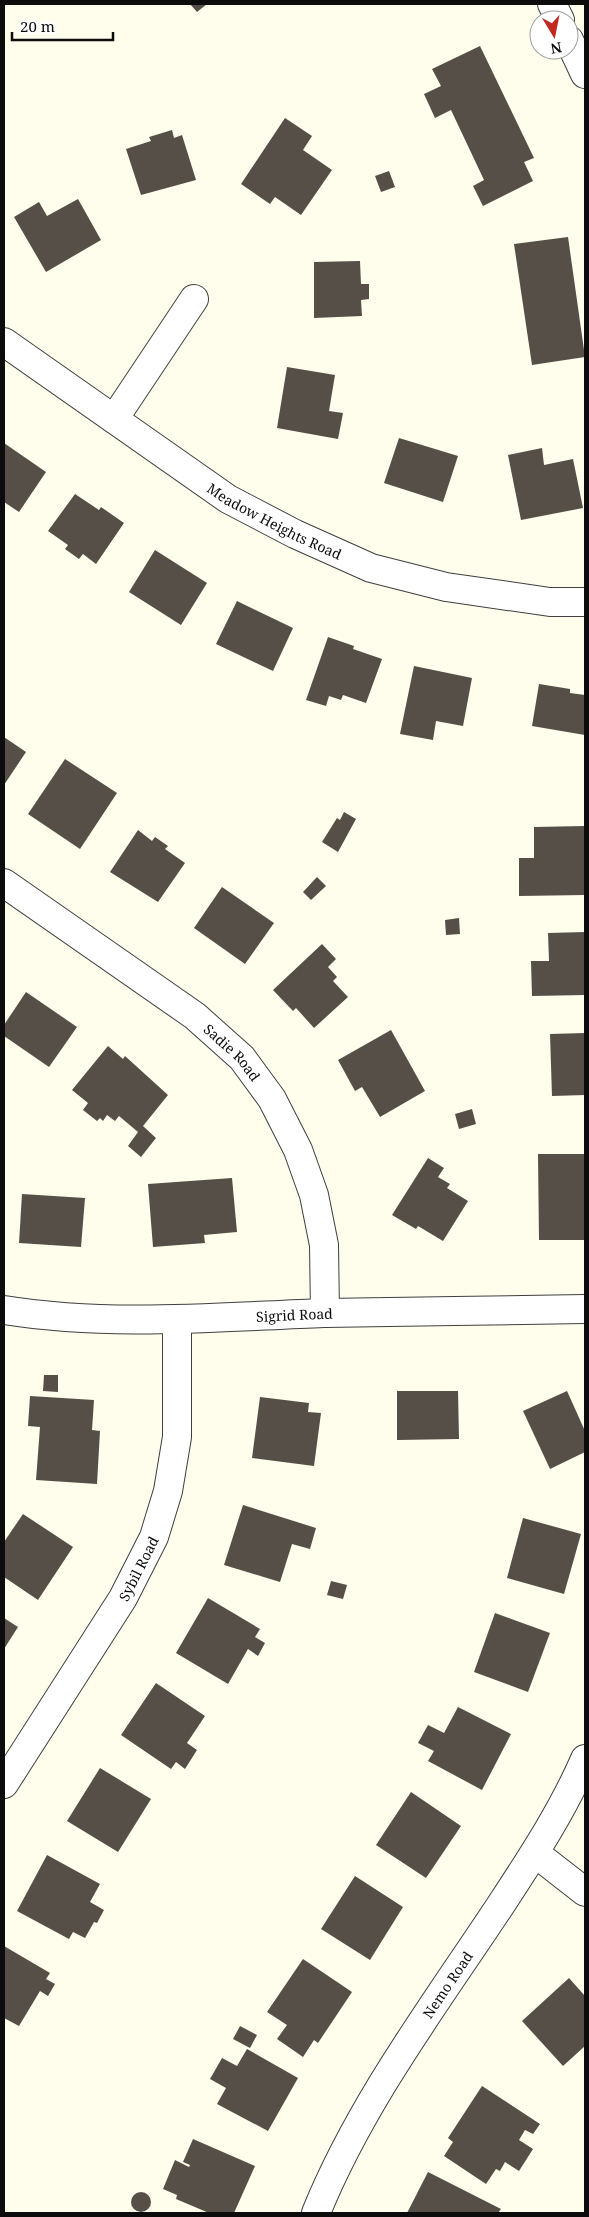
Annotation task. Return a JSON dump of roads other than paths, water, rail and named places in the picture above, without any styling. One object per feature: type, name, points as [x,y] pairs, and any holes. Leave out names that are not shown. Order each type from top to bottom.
[{"type":"street","points":[[578,60],[585,74]]},
{"type":"street","points":[[114,419],[194,299]]},
{"type":"street","name":"Meadow Heights Road","points":[[4,342],[228,499],[295,534],[371,568],[446,587],[550,602],[585,602]]},
{"type":"street","name":"Sadie Road","points":[[4,883],[195,1016],[247,1065],[272,1099],[298,1150],[314,1195],[324,1245],[325,1313]]},
{"type":"street","name":"Sigrid Road","points":[[4,1310],[45,1317],[177,1321],[325,1313],[585,1309]]},
{"type":"street","name":"Sybil Road","points":[[4,1784],[123,1598],[154,1538],[168,1491],[176,1437],[177,1321]]},
{"type":"street","name":"Nemo Road","points":[[316,2213],[328,2182],[372,2100],[535,1853],[585,1759]]},
{"type":"street","points":[[535,1853],[585,1892]]}]
